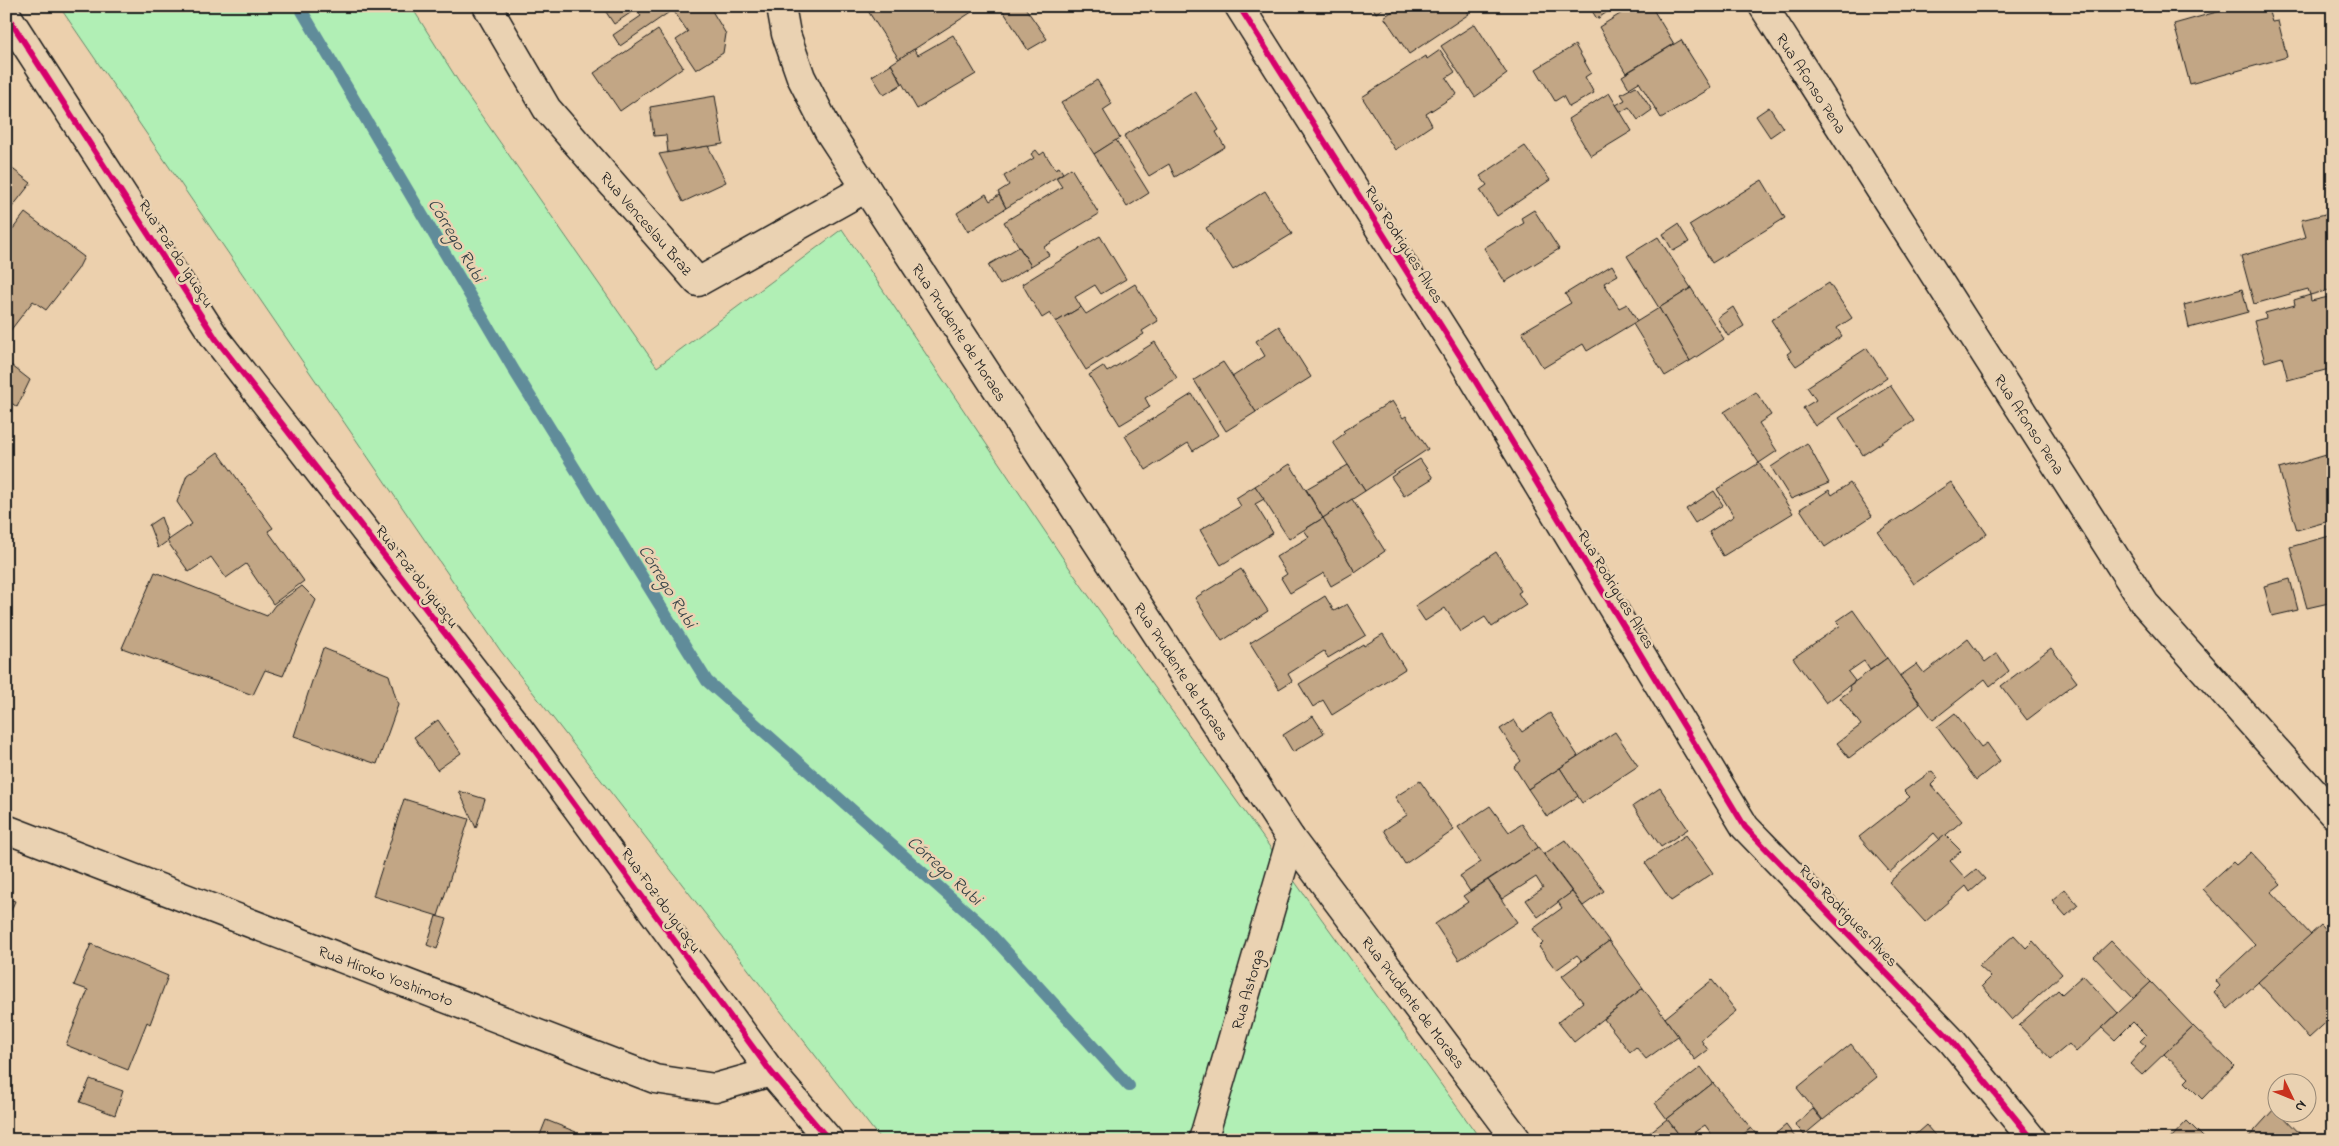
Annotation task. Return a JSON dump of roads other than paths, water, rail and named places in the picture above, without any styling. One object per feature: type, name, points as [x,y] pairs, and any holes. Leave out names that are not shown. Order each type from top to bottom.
[{"type":"street","name":"Rua Venceslau Braz","points":[[486,6],[548,109],[698,282],[866,188]]},
{"type":"street","name":"Rua Prudente de Moraes","points":[[781,6],[786,34],[801,77],[828,130],[1291,839],[1517,1140]]},
{"type":"street","name":"Rua Rodrigues Alves","points":[[1239,6],[1462,359],[1745,826],[1952,1041],[2033,1140]]},
{"type":"street","name":"Rua Afonso Pena","points":[[1763,6],[2145,604],[2333,814]]},
{"type":"street","name":"Rua Foz do Iguaçu","points":[[6,14],[216,339],[516,725],[771,1072],[829,1140]]},
{"type":"street","name":"Rua Hiroko Yoshimoto","points":[[6,829],[654,1078],[715,1088],[771,1072]]},
{"type":"street","name":"Rua Astorga","points":[[1204,1140],[1291,839]]},
{"type":"waterway","name":"Córrego Rubi","points":[[299,6],[515,372],[707,681],[984,927],[1129,1086]]}]
